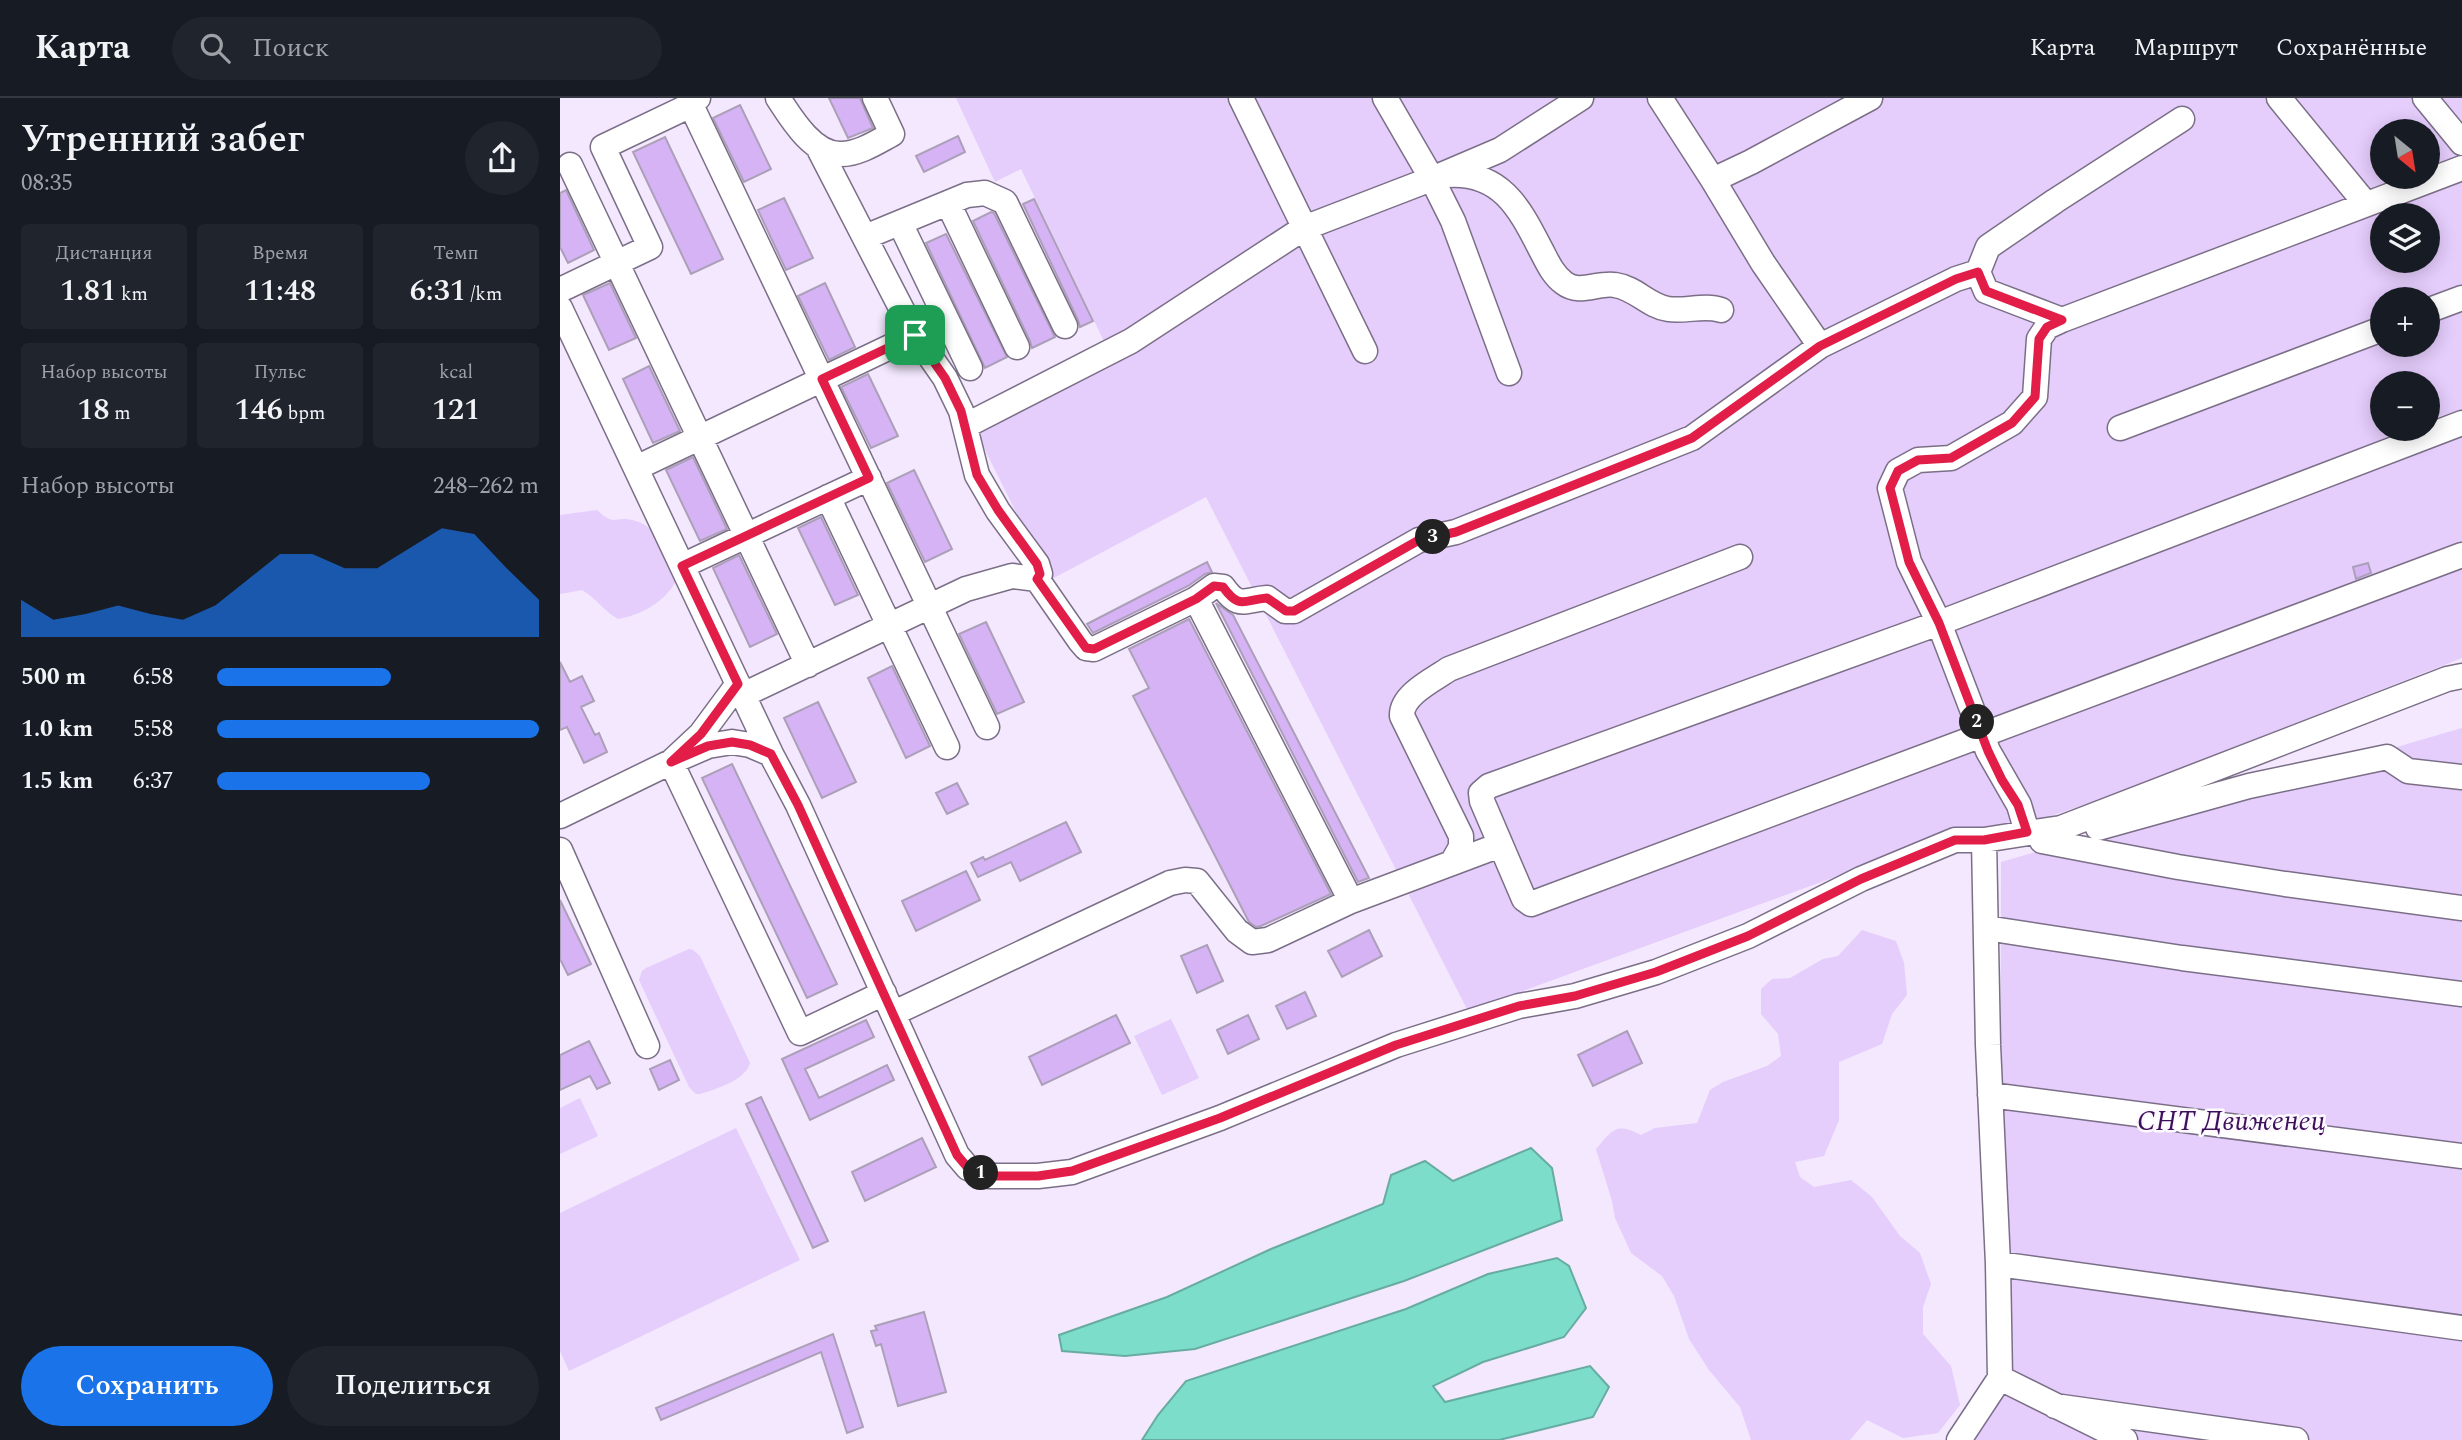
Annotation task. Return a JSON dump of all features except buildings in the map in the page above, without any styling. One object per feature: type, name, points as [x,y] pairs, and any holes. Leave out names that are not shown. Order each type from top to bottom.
[{"type":"street","points":[[778,98],[792,119],[818,147],[915,335],[945,378],[961,411],[977,475],[998,510],[1037,564],[1040,574],[1037,579]]},
{"type":"street","points":[[818,147],[839,155],[859,150],[892,134],[875,98]]},
{"type":"street","points":[[1241,98],[1365,351]]},
{"type":"street","points":[[1385,98],[1436,177],[1509,373]]},
{"type":"street","points":[[965,426],[1130,341],[1304,228],[1500,149],[1581,98]]},
{"type":"street","points":[[1660,98],[1763,263],[1820,346]]},
{"type":"street","points":[[1713,180],[1870,98]]},
{"type":"street","points":[[2279,98],[2366,204]]},
{"type":"street","points":[[2426,98],[2462,143]]},
{"type":"street","points":[[560,290],[650,247],[603,147],[694,101],[987,727]]},
{"type":"street","points":[[2062,320],[1986,291],[1978,272],[1989,247],[2182,119]]},
{"type":"street","points":[[570,164],[808,664]]},
{"type":"street","points":[[2462,168],[2047,327],[2039,339],[2035,397],[2012,423],[1951,458],[1918,460],[1898,471],[1890,488],[1909,562],[1939,623],[2002,780],[2035,836],[2245,878],[2462,908]]},
{"type":"street","points":[[1436,177],[1461,174],[1485,180],[1505,193],[1521,211],[1552,272],[1566,285],[1587,289],[1613,284],[1635,290],[1651,303],[1668,309],[1714,307],[1721,310]]},
{"type":"street","points":[[865,237],[967,195],[985,193],[1004,202],[1065,326]]},
{"type":"street","points":[[948,203],[1017,347]]},
{"type":"street","points":[[900,223],[970,368]]},
{"type":"street","points":[[671,762],[741,690],[808,664],[966,589],[1012,576],[1037,579],[1086,648],[1094,649],[1196,599],[1214,586],[1223,587],[1232,599],[1240,603],[1267,598],[1286,611],[1294,611],[1419,540],[1456,532],[1692,438],[1820,346],[1956,279],[1978,272]]},
{"type":"street","points":[[2440,306],[2462,298]]},
{"type":"street","points":[[560,308],[771,754],[798,805],[957,1155],[968,1168],[989,1176],[1038,1176],[1072,1171],[1220,1118],[1396,1045],[1519,1006],[1575,996],[1656,972],[1748,936],[1861,879],[1955,840],[1984,846],[2061,828],[2462,676]]},
{"type":"street","points":[[2120,428],[2370,333]]},
{"type":"street","points":[[636,468],[915,335]]},
{"type":"street","points":[[2462,423],[1939,623],[1489,786],[1481,793],[1482,801],[1524,899],[1531,904],[2462,555]]},
{"type":"street","points":[[682,566],[869,478]]},
{"type":"street","points":[[828,497],[947,747]]},
{"type":"street","points":[[1452,863],[1461,847],[1461,836],[1402,716],[1401,708],[1408,699],[1449,669],[1740,557]]},
{"type":"street","points":[[1196,599],[1351,901]]},
{"type":"street","points":[[560,816],[708,746],[732,742],[750,745],[771,754]]},
{"type":"street","points":[[2035,836],[2076,835],[2249,786],[2387,757],[2408,771],[2462,777]]},
{"type":"street","points":[[671,762],[800,1033],[889,1003],[1170,883],[1197,881],[1237,931],[1252,942],[1268,940],[1351,901],[1500,845]]},
{"type":"street","points":[[1959,1440],[2000,1378],[1984,846]]},
{"type":"street","points":[[560,850],[647,1046]]},
{"type":"street","points":[[1986,928],[2182,958],[2462,994]]},
{"type":"street","points":[[1990,1095],[2462,1156]]},
{"type":"street","points":[[1998,1264],[2462,1328]]},
{"type":"street","points":[[2000,1378],[2125,1440]]},
{"type":"street","points":[[2055,1406],[2296,1440]]},
{"type":"green space","points":[[956,98],[2462,98],[2462,658],[2098,800],[2048,817],[1950,835],[1468,1011],[1206,497],[1050,580],[974,428],[1112,358],[1021,169],[995,182]]},
{"type":"green space","points":[[597,510],[611,520],[632,520],[648,527],[660,540],[679,571],[664,597],[647,609],[628,617],[618,619],[582,590],[560,594],[560,515]]},
{"type":"green space","name":"СНТ Движенец","points":[[2462,728],[2462,1440],[1959,1440],[2000,1378],[2001,862]]},
{"type":"green space","points":[[1862,930],[1896,941],[1904,963],[1907,995],[1892,1014],[1882,1044],[1839,1062],[1839,1120],[1824,1156],[1795,1162],[1800,1177],[1814,1187],[1851,1180],[1872,1197],[1900,1236],[1920,1253],[1931,1284],[1923,1307],[1923,1334],[1951,1366],[1960,1405],[1938,1433],[1903,1438],[1867,1420],[1850,1440],[1751,1440],[1740,1407],[1709,1370],[1689,1339],[1674,1296],[1662,1276],[1631,1253],[1615,1218],[1596,1149],[1611,1132],[1620,1128],[1641,1135],[1655,1128],[1697,1123],[1710,1090],[1723,1082],[1767,1066],[1781,1056],[1778,1034],[1761,1014],[1761,989],[1772,979],[1790,978],[1823,959],[1838,956]]},
{"type":"green space","points":[[689,949],[700,956],[750,1063],[737,1079],[700,1094],[696,1094],[689,1087],[639,980],[646,968]]},
{"type":"green space","points":[[1171,1019],[1199,1078],[1162,1095],[1134,1036]]},
{"type":"green space","points":[[580,1098],[598,1136],[560,1154],[560,1108]]},
{"type":"green space","points":[[736,1128],[800,1260],[569,1371],[560,1351],[560,1213]]},
{"type":"shaded area","points":[[1531,1148],[1552,1168],[1562,1220],[1404,1281],[1195,1349],[1125,1356],[1062,1351],[1059,1335],[1167,1297],[1271,1249],[1383,1204],[1391,1175],[1425,1161],[1453,1181]]},
{"type":"shaded area","points":[[1557,1258],[1569,1266],[1586,1308],[1564,1337],[1483,1362],[1433,1386],[1445,1402],[1590,1366],[1609,1387],[1593,1417],[1499,1440],[1142,1440],[1158,1415],[1186,1381],[1406,1309],[1488,1274]]},
{"type":"route","points":[[1978,272],[1986,291],[2062,320],[2047,327],[2039,339],[2035,397],[2012,423],[1951,458],[1918,460],[1898,471],[1890,488],[1909,562],[1939,623],[1988,751],[2018,805],[2027,832],[1984,840],[1955,840],[1861,879],[1748,936],[1656,972],[1575,996],[1519,1006],[1396,1045],[1220,1118],[1072,1171],[1038,1176],[989,1176],[968,1168],[957,1155],[798,805],[771,754],[750,745],[732,742],[708,746],[671,762],[701,734],[738,684],[682,566],[869,478],[822,379],[915,335],[945,378],[961,411],[977,475],[998,510],[1037,564],[1040,574],[1037,579],[1080,641],[1086,648],[1094,649],[1196,599],[1214,586],[1223,587],[1232,599],[1240,603],[1267,598],[1286,611],[1294,611],[1419,540],[1456,532],[1692,438],[1820,346],[1956,279],[1978,272]]}]
